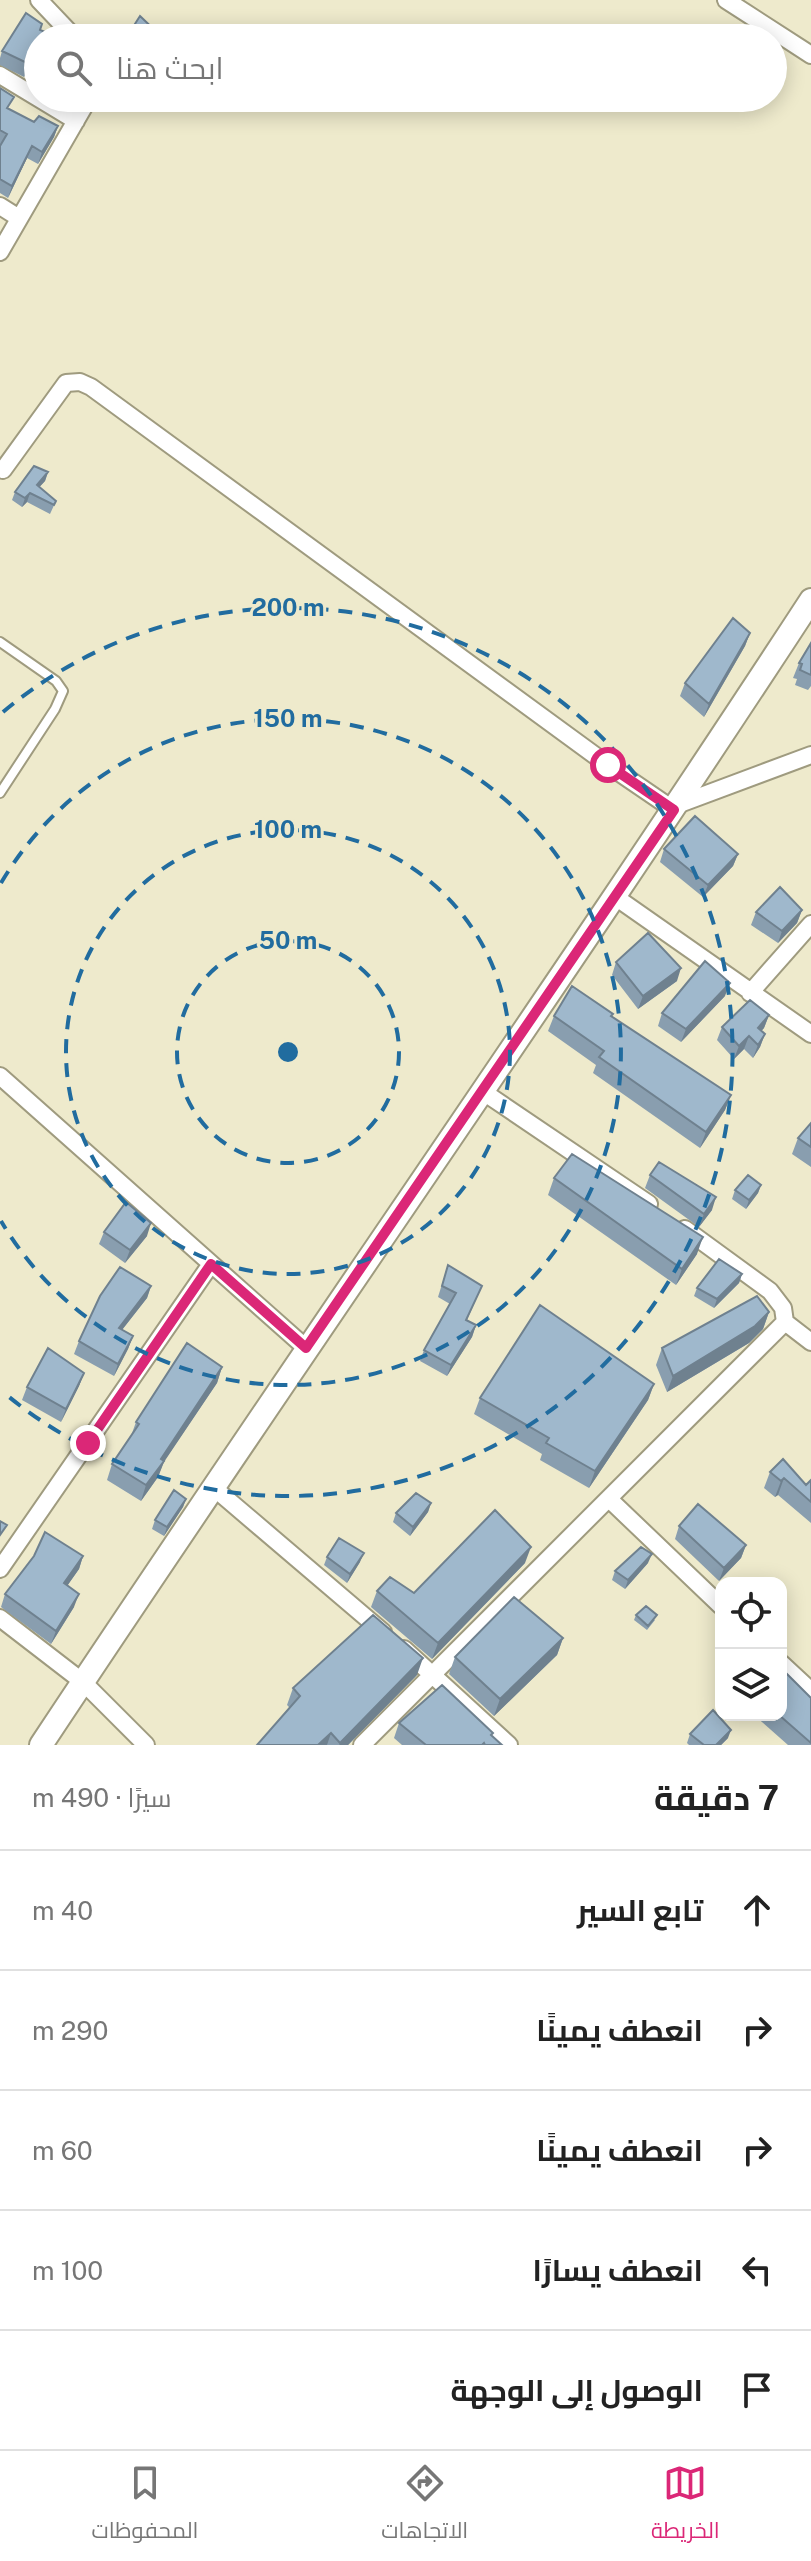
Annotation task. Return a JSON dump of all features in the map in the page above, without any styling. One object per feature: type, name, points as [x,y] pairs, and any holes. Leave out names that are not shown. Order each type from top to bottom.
[{"type":"street","points":[[39,0],[62,24]]},
{"type":"street","points":[[726,0],[763,24]]},
{"type":"street","points":[[787,39],[811,55]]},
{"type":"street","points":[[0,75],[24,90]]},
{"type":"street","points":[[61,112],[76,121]]},
{"type":"street","points":[[0,252],[81,112]]},
{"type":"street","points":[[0,206],[19,218]]},
{"type":"street","points":[[3,470],[66,383],[80,382],[91,387],[608,765],[676,808]]},
{"type":"street","points":[[41,1745],[306,1348],[676,808],[811,600]]},
{"type":"street","points":[[676,808],[811,755]]},
{"type":"street","points":[[614,896],[811,1034]]},
{"type":"street","points":[[750,993],[811,924]]},
{"type":"street","points":[[0,1076],[306,1348]]},
{"type":"street","points":[[482,1091],[770,1291],[783,1308],[785,1322],[811,1342]]},
{"type":"street","points":[[0,1569],[211,1264]]},
{"type":"street","points":[[362,1745],[785,1322]]},
{"type":"street","points":[[214,1488],[434,1675],[509,1745]]},
{"type":"street","points":[[609,1499],[715,1600]]},
{"type":"street","points":[[0,1618],[83,1682],[146,1745]]},
{"type":"street","points":[[787,1669],[811,1691]]},
{"type":"lane","points":[[0,642],[56,681],[63,691],[55,709],[0,793]]},
{"type":"building","points":[[26,13],[42,24],[24,24],[24,62],[2,51]]},
{"type":"building","points":[[140,16],[148,24],[135,24]]},
{"type":"building","points":[[0,88],[14,97],[7,108],[34,122],[39,116],[58,126],[42,152],[32,146],[12,186],[0,179],[0,146],[7,134],[0,130]]},
{"type":"building","points":[[34,466],[48,472],[37,485],[56,501],[54,505],[30,493],[25,498],[15,492]]},
{"type":"building","points":[[733,618],[750,633],[709,704],[685,683]]},
{"type":"building","points":[[811,643],[811,675],[800,670],[802,664],[799,663]]},
{"type":"building","points":[[695,816],[738,854],[708,885],[664,849]]},
{"type":"building","points":[[780,887],[802,910],[782,931],[756,912]]},
{"type":"building","points":[[648,933],[681,968],[643,996],[616,962]]},
{"type":"building","points":[[705,961],[730,983],[686,1029],[662,1013]]},
{"type":"building","points":[[572,986],[613,1014],[611,1016],[731,1095],[706,1132],[599,1057],[604,1051],[554,1016]]},
{"type":"building","points":[[750,1000],[769,1015],[758,1028],[765,1034],[758,1045],[749,1036],[739,1046],[722,1027]]},
{"type":"building","points":[[811,1123],[811,1147],[798,1138]]},
{"type":"building","points":[[572,1154],[703,1237],[682,1269],[554,1178]]},
{"type":"building","points":[[659,1162],[716,1197],[704,1214],[650,1175]]},
{"type":"building","points":[[748,1175],[761,1185],[749,1200],[735,1190]]},
{"type":"building","points":[[126,1202],[151,1223],[130,1250],[104,1232]]},
{"type":"building","points":[[719,1259],[742,1274],[717,1299],[697,1288]]},
{"type":"building","points":[[448,1265],[482,1286],[466,1320],[476,1325],[451,1365],[424,1350],[456,1293],[442,1286]]},
{"type":"building","points":[[120,1267],[151,1286],[119,1328],[133,1336],[118,1364],[79,1341],[100,1296]]},
{"type":"building","points":[[757,1296],[769,1312],[755,1326],[673,1376],[662,1348]]},
{"type":"building","points":[[540,1305],[654,1384],[595,1471],[546,1443],[549,1438],[480,1398]]},
{"type":"building","points":[[187,1343],[222,1367],[146,1485],[112,1464]]},
{"type":"building","points":[[48,1348],[84,1373],[66,1409],[27,1387]]},
{"type":"building","points":[[783,1459],[806,1485],[811,1480],[811,1502],[784,1478],[781,1481],[770,1472]]},
{"type":"building","points":[[174,1490],[186,1499],[167,1527],[155,1520]]},
{"type":"building","points":[[416,1493],[431,1503],[413,1527],[396,1513]]},
{"type":"building","points":[[698,1504],[746,1545],[724,1568],[679,1526]]},
{"type":"building","points":[[495,1510],[531,1547],[438,1643],[377,1591],[390,1577],[414,1593]]},
{"type":"building","points":[[0,1521],[7,1525],[0,1535]]},
{"type":"building","points":[[45,1532],[83,1556],[64,1583],[79,1594],[56,1631],[5,1594],[34,1556]]},
{"type":"building","points":[[339,1538],[364,1553],[350,1574],[327,1557]]},
{"type":"building","points":[[641,1547],[652,1554],[628,1580],[615,1571]]},
{"type":"building","points":[[514,1597],[563,1638],[500,1699],[455,1657]]},
{"type":"building","points":[[646,1606],[657,1615],[648,1626],[636,1615]]},
{"type":"building","points":[[373,1615],[423,1658],[340,1743],[331,1733],[318,1745],[257,1745],[300,1696],[293,1688]]},
{"type":"building","points":[[787,1674],[811,1698],[811,1743],[786,1721]]},
{"type":"building","points":[[442,1685],[502,1745],[426,1745],[399,1723]]},
{"type":"building","points":[[713,1710],[715,1721],[723,1721],[731,1730],[716,1745],[704,1745],[690,1734]]},
{"type":"route","points":[[88,1443],[211,1264],[306,1348],[674,810],[608,765]]}]
